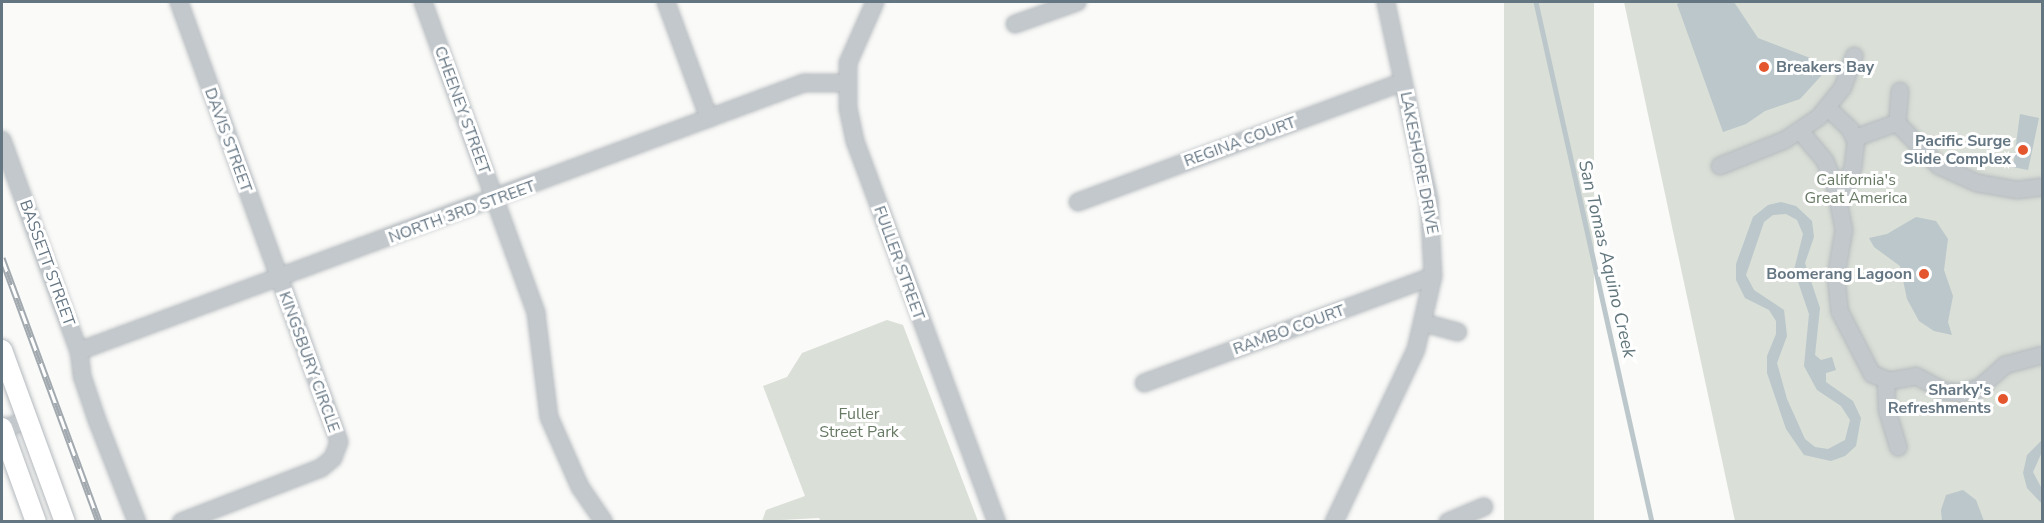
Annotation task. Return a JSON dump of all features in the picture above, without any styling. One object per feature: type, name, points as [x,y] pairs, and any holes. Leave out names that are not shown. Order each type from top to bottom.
[{"type":"main road","points":[[2,350],[65,522]]},
{"type":"main road","points":[[2,429],[36,522]]},
{"type":"street","name":"DAVIS STREET","points":[[178,2],[278,279]]},
{"type":"street","name":"CHEENEY STREET","points":[[423,2],[536,313],[549,417],[580,487],[603,522]]},
{"type":"street","points":[[666,2],[710,118]]},
{"type":"street","name":"FULLER STREET","points":[[875,2],[848,63],[846,83],[855,141],[997,522]]},
{"type":"street","points":[[1015,24],[1077,2]]},
{"type":"street","name":"LAKESHORE DRIVE","points":[[1334,522],[1405,375],[1424,323],[1433,276],[1429,200],[1386,2]]},
{"type":"street","points":[[1720,166],[1800,131],[1828,108],[1843,87],[1854,56]]},
{"type":"street","name":"REGINA COURT","points":[[1078,202],[1403,82]]},
{"type":"street","name":"NORTH 3RD STREET","points":[[79,351],[495,201],[804,83],[846,83]]},
{"type":"street","points":[[1900,91],[1897,123],[1939,166],[1962,179],[2017,190],[2043,187]]},
{"type":"street","points":[[1828,108],[1855,138],[1854,163],[1841,190],[1839,204]]},
{"type":"street","points":[[1855,138],[1897,123]]},
{"type":"street","points":[[1800,131],[1828,167],[1839,204],[1844,230],[1836,276],[1840,312],[1867,367],[1886,380],[1916,376],[1944,391],[1961,393],[1979,388],[2005,365],[2043,355]]},
{"type":"street","name":"BASSETT STREET","points":[[2,140],[79,351]]},
{"type":"street","name":"RAMBO COURT","points":[[1144,383],[1433,276]]},
{"type":"street","name":"KINGSBURY CIRCLE","points":[[181,522],[321,468],[333,458],[339,442],[278,279]]},
{"type":"street","points":[[1424,323],[1458,332]]},
{"type":"street","points":[[79,351],[82,376],[137,522]]},
{"type":"street","points":[[1886,380],[1887,410],[1898,447]]},
{"type":"street","points":[[2,429],[28,420]]},
{"type":"street","points":[[1448,522],[1484,507]]},
{"type":"green space","points":[[1504,2],[1594,2],[1594,522],[1504,522]]},
{"type":"green space","name":"California's Great America","points":[[1624,2],[2042,2],[2042,521],[1735,521]]},
{"type":"green space","name":"Fuller Street Park","points":[[887,320],[903,325],[978,521],[821,522],[819,518],[762,521],[766,510],[805,496],[763,386],[787,377],[802,353]]},
{"type":"shaded area","name":"Breakers Bay","points":[[1681,2],[1734,2],[1758,38],[1826,64],[1821,76],[1800,99],[1765,111],[1746,124],[1723,132],[1677,4]]},
{"type":"shaded area","name":"Pacific Surge Slide Complex","points":[[2020,114],[2039,118],[2028,170],[2013,167]]},
{"type":"shaded area","points":[[1781,202],[1796,206],[1812,221],[1814,237],[1805,263],[1820,308],[1815,355],[1821,360],[1832,357],[1836,370],[1826,373],[1826,382],[1853,401],[1861,418],[1856,446],[1845,456],[1831,461],[1804,455],[1786,429],[1767,373],[1767,356],[1776,334],[1776,321],[1769,310],[1745,298],[1736,280],[1736,264],[1753,217],[1768,205]],"holes":[[[1786,214],[1797,220],[1803,234],[1794,270],[1809,314],[1804,366],[1817,390],[1841,406],[1850,420],[1845,440],[1828,449],[1815,447],[1805,439],[1787,399],[1777,363],[1787,336],[1784,310],[1754,290],[1746,275],[1764,222],[1773,215]]]},
{"type":"shaded area","name":"Boomerang Lagoon","points":[[1916,217],[1936,221],[1948,239],[1944,270],[1953,296],[1948,322],[1952,335],[1934,331],[1919,321],[1907,299],[1900,266],[1874,247],[1869,238],[1887,234]]},
{"type":"shaded area","points":[[2042,440],[2042,452],[2033,472],[2042,489],[2042,504],[2027,488],[2023,473],[2027,455]]},
{"type":"shaded area","points":[[1963,490],[1976,500],[1984,521],[1942,521],[1941,510],[1946,495]]},
{"type":"waterway","name":"San Tomas Aquino Creek","points":[[1536,2],[1652,522]]},
{"type":"railway","points":[[2,258],[99,522]]},
{"type":"place","name":"Breakers Bay","points":[[1764,67]]},
{"type":"place","name":"Pacific Surge Slide Complex","points":[[2023,150]]},
{"type":"place","name":"Boomerang Lagoon","points":[[1924,274]]},
{"type":"place","name":"Sharky's Refreshments","points":[[2003,399]]}]
